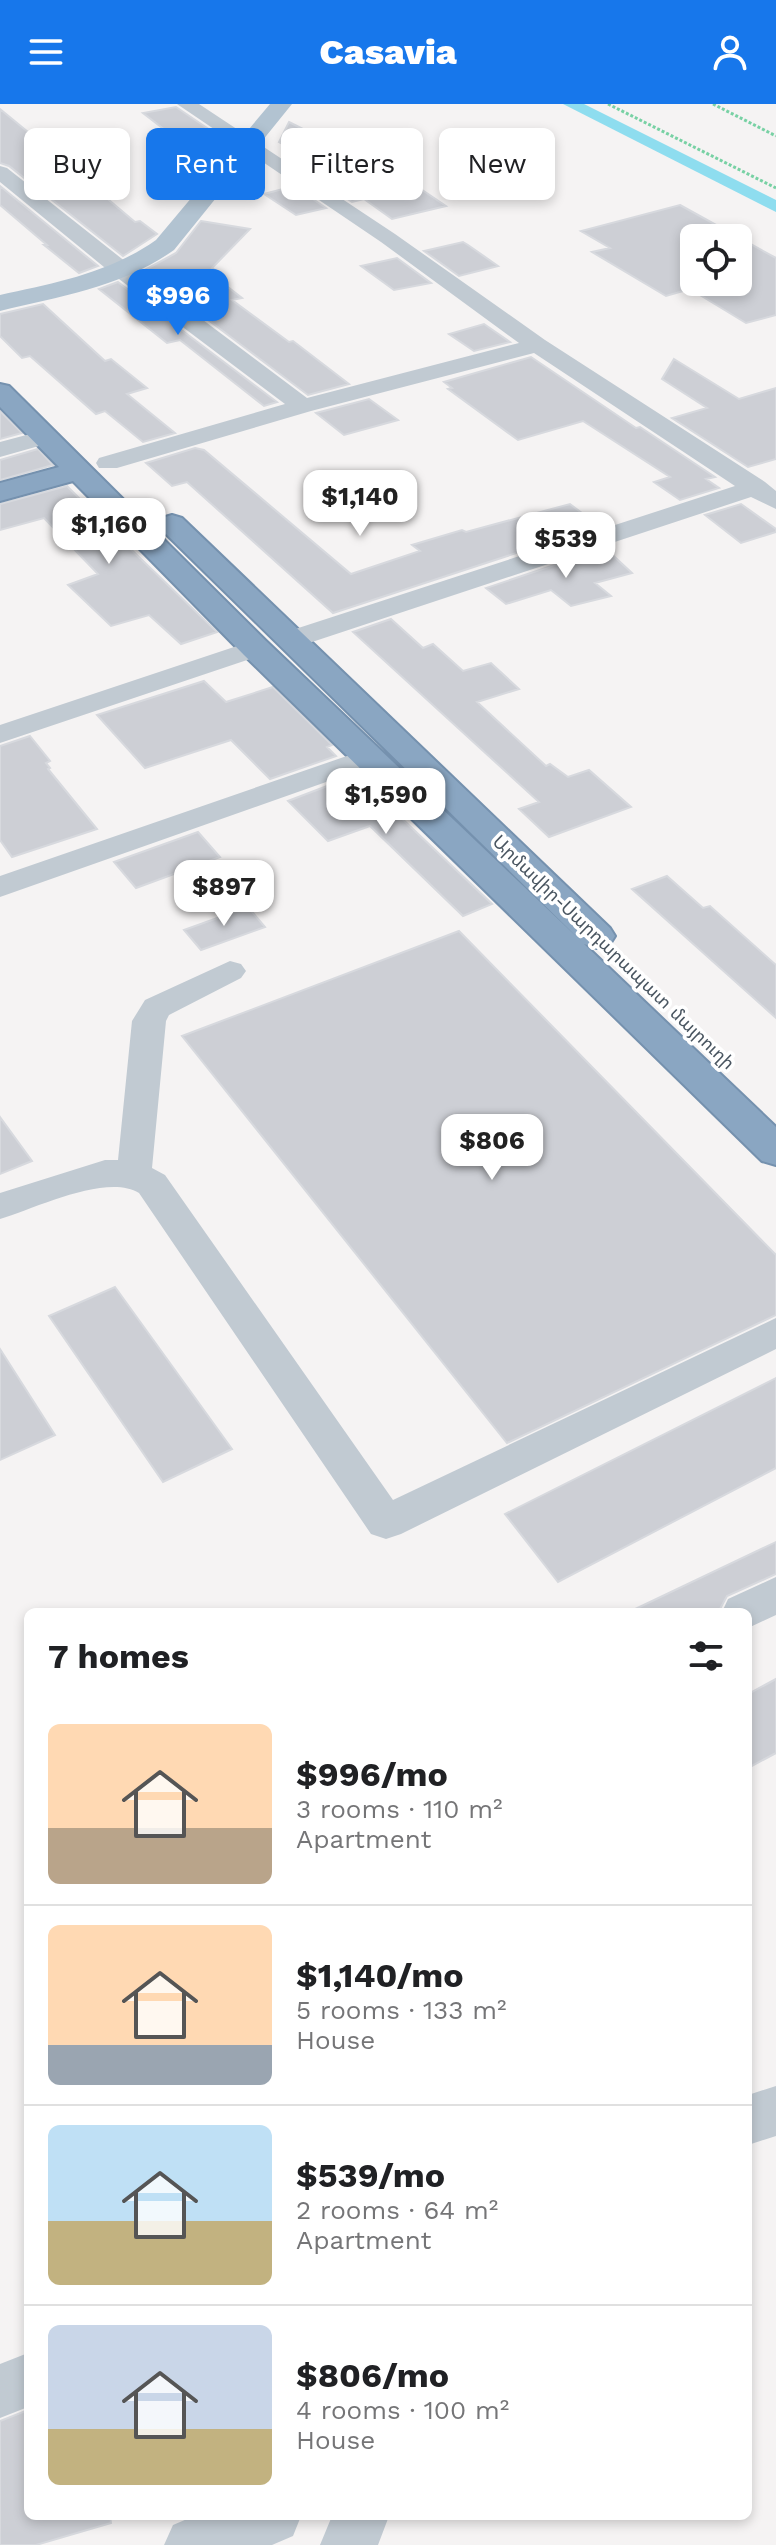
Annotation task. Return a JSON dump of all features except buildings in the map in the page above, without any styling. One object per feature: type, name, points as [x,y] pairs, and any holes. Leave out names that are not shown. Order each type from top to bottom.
[{"type":"highway","name":"Արմավիր-Սարդարապատ մայրուղի","points":[[0,362],[255,648],[367,758],[677,1034],[776,1110]]},
{"type":"highway","name":"Արմավիր-Սարդարապատ մայրուղի","points":[[0,392],[45,437],[93,467],[293,639],[677,1034],[776,1151]]},
{"type":"highway","points":[[0,492],[93,467]]},
{"type":"main road","points":[[261,128],[281,104]]},
{"type":"main road","points":[[0,303],[123,271],[145,261],[165,245],[201,200]]},
{"type":"street","points":[[186,104],[221,128]]},
{"type":"street","points":[[265,157],[388,238],[537,345],[766,494]]},
{"type":"street","points":[[0,172],[123,271],[303,406]]},
{"type":"street","points":[[93,467],[303,406],[537,345]]},
{"type":"street","points":[[0,450],[45,437]]},
{"type":"street","points":[[293,639],[766,494]]},
{"type":"street","points":[[0,734],[255,648]]},
{"type":"street","points":[[0,887],[367,758]]},
{"type":"street","points":[[134,1173],[149,1021],[157,1008],[230,971]]},
{"type":"street","points":[[0,1206],[105,1173],[134,1173],[152,1184],[386,1522],[776,1332]]},
{"type":"street","points":[[751,1608],[776,1595]]},
{"type":"street","points":[[752,2119],[776,2111]]},
{"type":"street","points":[[0,2391],[24,2382]]},
{"type":"street","points":[[193,2545],[262,2520]]},
{"type":"street","points":[[349,2545],[359,2520]]},
{"type":"path","points":[[608,104],[776,188]]},
{"type":"path","points":[[713,104],[776,136]]},
{"type":"waterway","points":[[571,104],[776,207]]}]
